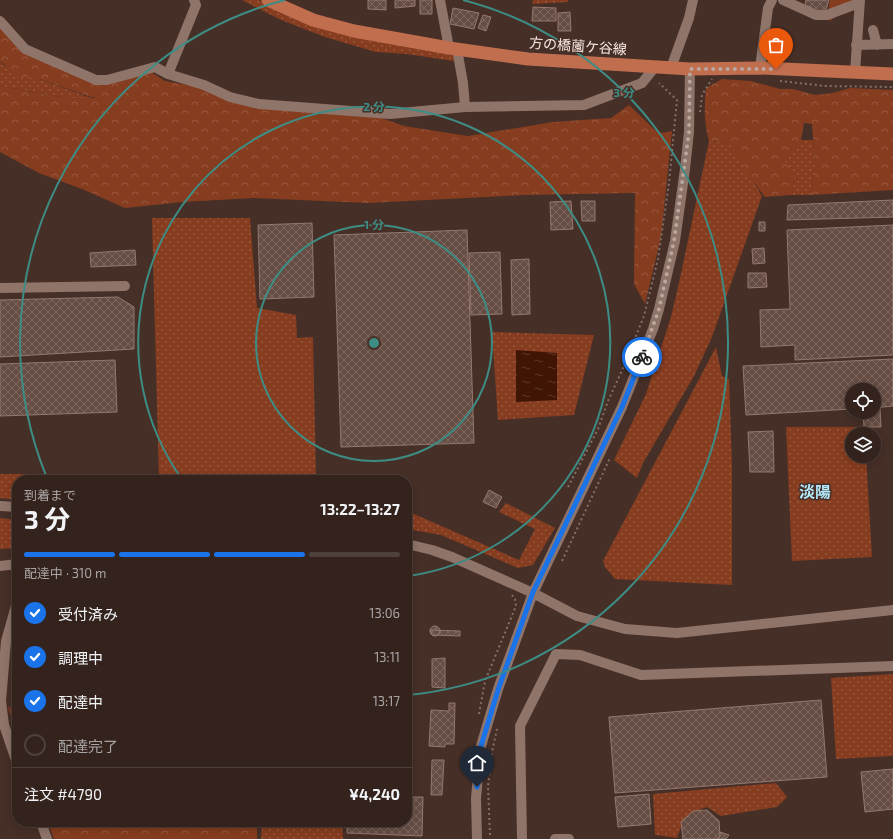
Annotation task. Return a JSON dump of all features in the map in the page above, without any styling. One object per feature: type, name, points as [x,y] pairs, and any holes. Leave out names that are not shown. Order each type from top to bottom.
[{"type":"main road","name":"方の橋薗ケ谷線","points":[[268,0],[313,20],[354,31],[453,49],[528,59],[690,69],[760,68],[893,74]]},
{"type":"street","points":[[168,74],[196,5],[194,0]]},
{"type":"street","points":[[440,0],[464,83],[465,107]]},
{"type":"street","points":[[671,68],[689,18],[693,0]]},
{"type":"street","points":[[760,68],[768,8],[772,0]]},
{"type":"street","points":[[783,0],[816,15],[827,15],[859,2],[855,72]]},
{"type":"street","points":[[0,21],[25,49],[96,80],[107,80],[155,67],[168,74],[204,85],[230,97],[259,104],[390,114],[465,107],[584,105],[642,83],[655,67]]},
{"type":"street","points":[[873,30],[877,45]]},
{"type":"street","points":[[856,45],[893,44]]},
{"type":"street","points":[[477,839],[476,798],[481,746],[498,690],[533,592],[622,407],[653,329],[659,309],[674,241],[685,169],[689,132],[690,69]]},
{"type":"street","points":[[0,288],[125,286]]},
{"type":"street","points":[[0,506],[12,507]]},
{"type":"street","points":[[412,545],[452,557],[533,592],[577,616],[625,628],[677,634],[893,610]]},
{"type":"street","points":[[0,566],[12,565]]},
{"type":"street","points":[[12,616],[3,641],[1,701],[4,725],[12,749]]},
{"type":"street","points":[[522,839],[520,726],[556,654],[580,655],[641,675],[893,666]]},
{"type":"street","points":[[43,827],[47,839]]},
{"type":"street","points":[[555,839],[569,839]]},
{"type":"path","points":[[700,117],[702,95],[714,76]]},
{"type":"path","points":[[780,81],[825,86],[893,87]]},
{"type":"path","points":[[568,487],[598,429],[608,400],[624,366],[644,316],[658,259],[669,183],[677,100],[659,83]]},
{"type":"path","points":[[479,716],[485,681],[516,606],[515,599],[510,592]]},
{"type":"path","points":[[490,835],[488,786],[492,752],[499,722]]},
{"type":"green space","points":[[242,0],[259,0],[291,15],[458,54],[460,62],[407,54],[376,52],[325,37],[279,19]]},
{"type":"green space","points":[[533,0],[568,0],[568,2],[532,4]]},
{"type":"green space","points":[[830,0],[857,0],[830,21],[827,17]]},
{"type":"green space","points":[[0,24],[17,42],[96,80],[148,70],[165,81],[200,87],[237,99],[376,116],[404,126],[468,136],[553,122],[611,118],[629,105],[655,130],[662,133],[672,131],[661,237],[645,304],[634,284],[635,193],[523,195],[368,203],[254,198],[182,202],[125,208],[82,189],[39,173],[0,152],[0,86],[67,98],[96,98],[34,77],[19,78],[0,61]]},
{"type":"green space","points":[[0,61],[3,65],[94,99],[67,98],[0,86]]},
{"type":"green space","points":[[722,79],[751,81],[780,89],[793,89],[815,95],[833,93],[850,88],[893,90],[893,190],[811,195],[815,166],[812,124],[804,123],[801,140],[784,158],[794,178],[792,195],[765,197],[752,180],[729,143],[709,141],[705,114],[706,88]]},
{"type":"green space","points":[[801,140],[813,140],[815,166],[811,195],[792,195],[794,178],[783,158]]},
{"type":"green space","points":[[709,141],[730,143],[762,196],[712,337],[694,376],[643,463],[637,478],[614,460],[646,394],[671,317]]},
{"type":"green space","points":[[152,218],[250,218],[257,308],[296,315],[297,338],[313,337],[316,475],[159,475]]},
{"type":"green space","points":[[492,332],[594,335],[574,415],[498,420]]},
{"type":"green space","points":[[716,347],[722,376],[729,379],[732,465],[732,585],[615,579],[605,567],[603,561]]},
{"type":"green space","points":[[786,427],[845,427],[845,463],[866,463],[872,557],[792,561]]},
{"type":"green space","points":[[0,474],[108,475],[12,475],[12,499],[0,498]]},
{"type":"green space","points":[[506,503],[555,528],[533,565],[518,568],[441,535],[412,530],[412,513],[519,560],[535,529],[499,512]]},
{"type":"green space","points":[[0,518],[12,519],[12,548],[0,549]]},
{"type":"green space","points":[[893,674],[893,756],[836,759],[831,678]]},
{"type":"green space","points":[[8,706],[12,710],[12,720]]},
{"type":"green space","points":[[776,783],[787,797],[777,807],[721,816],[707,807],[694,812],[684,821],[677,838],[655,835],[653,794]]},
{"type":"green space","points":[[50,827],[257,827],[257,839],[54,839]]},
{"type":"green space","points":[[262,827],[342,827],[343,839],[261,839]]},
{"type":"water","points":[[516,350],[557,353],[557,400],[516,402]]},
{"type":"building","points":[[368,0],[386,0],[386,10],[368,9]]},
{"type":"building","points":[[395,0],[415,0],[415,6],[395,8]]},
{"type":"building","points":[[420,0],[432,0],[432,14],[420,14]]},
{"type":"building","points":[[806,0],[829,0],[825,13],[811,10],[811,7],[805,6]]},
{"type":"building","points":[[533,7],[556,8],[556,21],[532,21]]},
{"type":"building","points":[[453,8],[479,13],[474,29],[450,24]]},
{"type":"building","points":[[570,12],[571,31],[558,31],[558,13]]},
{"type":"building","points":[[483,15],[491,17],[486,31],[478,28]]},
{"type":"building","points":[[893,200],[893,217],[787,220],[788,205]]},
{"type":"building","points":[[571,201],[573,229],[551,230],[550,202]]},
{"type":"building","points":[[581,201],[595,201],[595,221],[582,221]]},
{"type":"building","points":[[759,222],[765,222],[765,231],[759,231]]},
{"type":"building","points":[[312,223],[314,297],[260,299],[258,225]]},
{"type":"building","points":[[893,225],[893,355],[795,360],[795,345],[761,347],[760,310],[790,309],[787,230]]},
{"type":"building","points":[[467,230],[474,443],[341,447],[334,235]]},
{"type":"building","points":[[764,248],[765,263],[753,264],[752,249]]},
{"type":"building","points":[[135,250],[136,265],[91,267],[90,253]]},
{"type":"building","points":[[500,252],[502,314],[471,315],[469,253]]},
{"type":"building","points":[[529,259],[530,314],[512,315],[511,260]]},
{"type":"building","points":[[748,273],[766,273],[767,287],[748,288]]},
{"type":"building","points":[[118,297],[134,307],[134,349],[0,357],[0,300]]},
{"type":"building","points":[[893,359],[893,406],[881,407],[881,383],[845,383],[845,409],[746,415],[743,366]]},
{"type":"building","points":[[115,360],[117,412],[0,416],[0,364]]},
{"type":"building","points":[[863,419],[881,419],[881,427],[864,427]]},
{"type":"building","points":[[773,431],[774,472],[750,472],[748,432]]},
{"type":"building","points":[[489,490],[502,497],[496,508],[483,502]]},
{"type":"building","points":[[433,626],[437,626],[440,631],[437,636],[433,636],[430,633],[430,629]]},
{"type":"building","points":[[430,630],[460,631],[460,636],[432,635]]},
{"type":"building","points":[[445,658],[445,688],[432,687],[432,659]]},
{"type":"building","points":[[821,700],[827,777],[615,793],[609,717]]},
{"type":"building","points":[[449,703],[455,703],[454,744],[445,744],[445,747],[429,746],[431,710],[449,711]]},
{"type":"building","points":[[432,760],[444,760],[442,795],[431,795]]},
{"type":"building","points":[[893,769],[893,809],[865,812],[861,772]]},
{"type":"building","points":[[649,794],[651,824],[618,827],[615,797]]},
{"type":"building","points":[[412,797],[423,797],[422,836],[347,833],[347,827],[412,827]]},
{"type":"building","points":[[707,810],[719,821],[720,836],[718,839],[683,839],[681,822],[693,811]]},
{"type":"building","points":[[720,832],[729,835],[726,839],[718,839]]},
{"type":"way so far","points":[[642,357],[659,309],[680,207],[689,132],[690,69],[776,69]]},
{"type":"district","name":"淡陽","points":[[815,492]]},
{"type":"route","points":[[477,787],[481,746],[498,690],[533,592],[582,493],[622,407],[642,357]]}]
